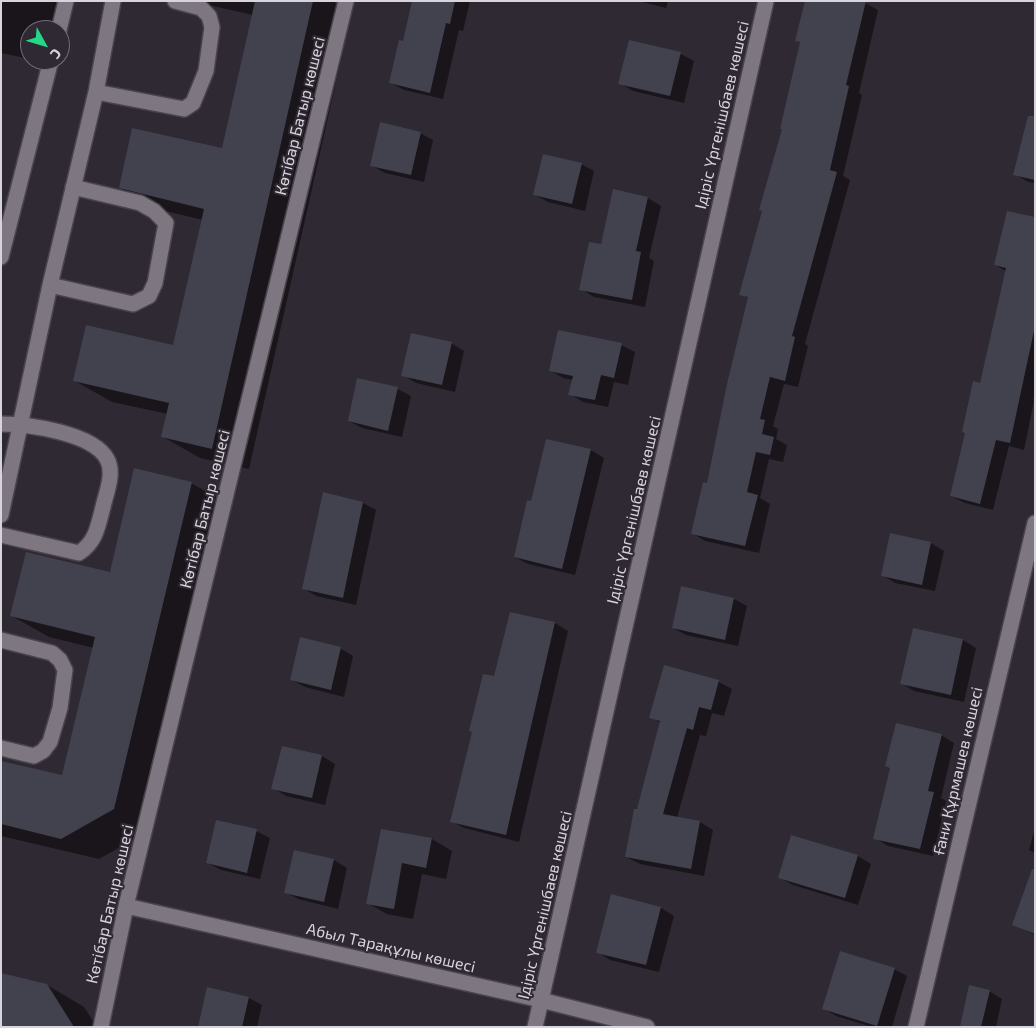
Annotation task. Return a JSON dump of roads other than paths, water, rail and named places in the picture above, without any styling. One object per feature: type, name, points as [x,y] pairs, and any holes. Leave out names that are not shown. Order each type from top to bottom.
[{"type":"street","points":[[61,20],[66,1]]},
{"type":"street","points":[[1,515],[50,285],[96,92],[113,1]]},
{"type":"street","points":[[96,92],[184,109],[194,103],[206,71],[212,27],[209,16],[201,8],[175,1]]},
{"type":"street","name":"Көтібар Батыр көшесі","points":[[101,1027],[126,906],[346,1]]},
{"type":"street","name":"Ідіріс Үргенішбаев көшесі","points":[[535,1027],[766,1]]},
{"type":"street","points":[[1,257],[48,70]]},
{"type":"street","points":[[50,285],[134,304],[149,296],[155,284],[166,223],[154,211],[140,203],[74,187]]},
{"type":"street","points":[[1,424],[21,424],[82,438],[100,449],[108,460],[110,478],[95,537],[87,548],[79,553],[1,535]]},
{"type":"street","name":"Ғани Құрмашев көшесі","points":[[916,1027],[1035,522]]},
{"type":"street","points":[[1,640],[52,652],[60,660],[65,670],[60,708],[50,742],[43,751],[34,756],[1,748]]},
{"type":"street","name":"Абыл Тарақұлы көшесі","points":[[126,906],[541,1000],[647,1027]]}]
